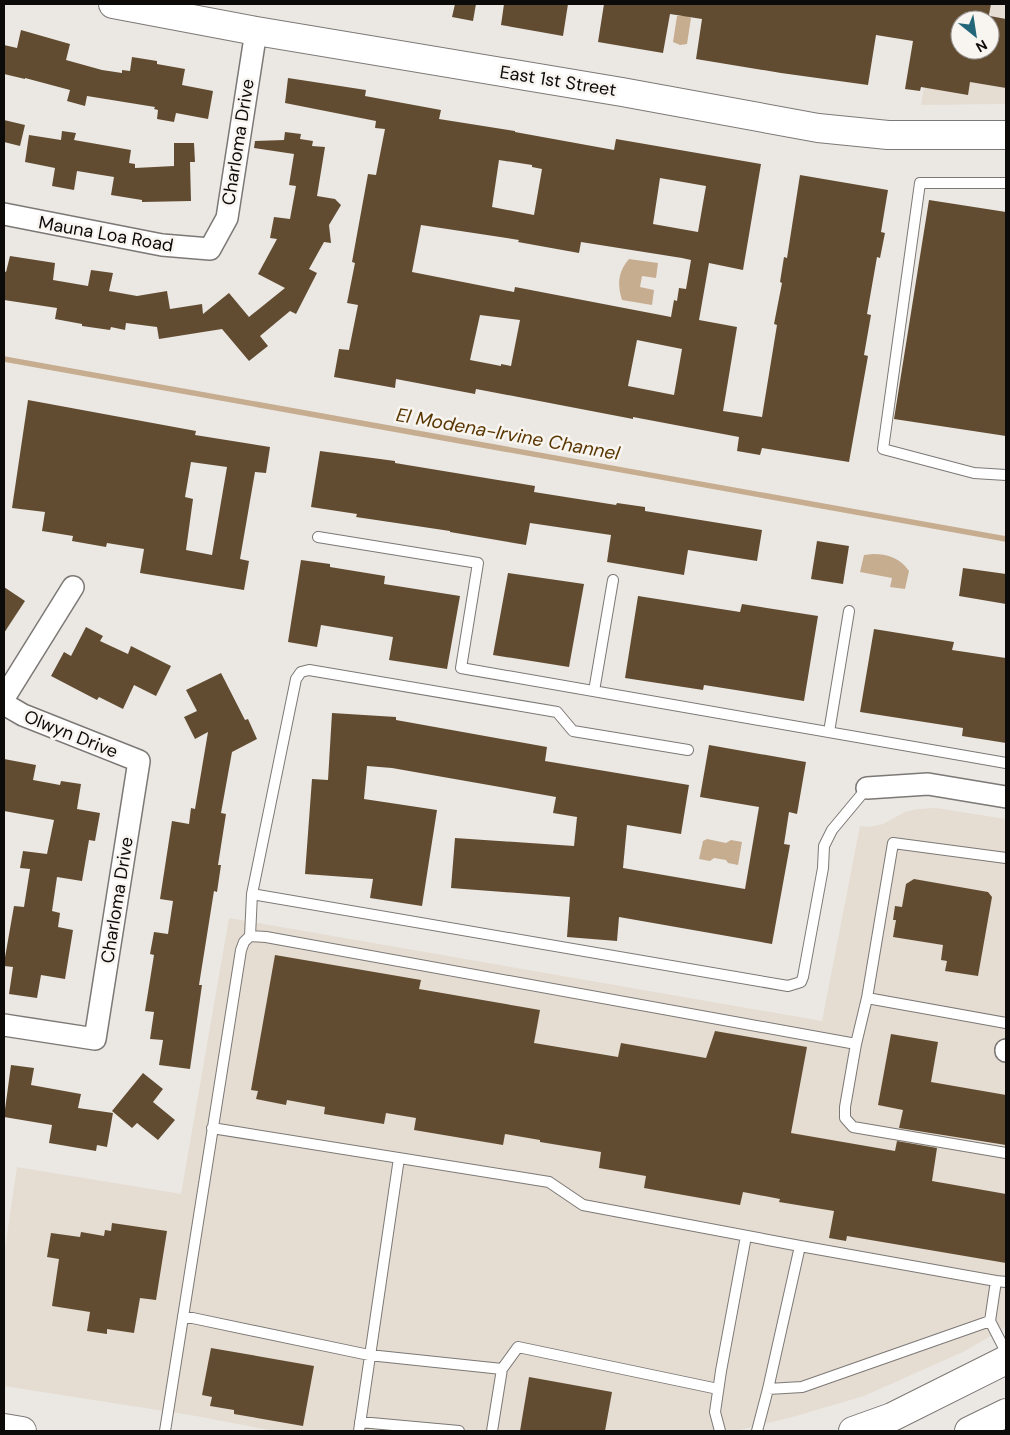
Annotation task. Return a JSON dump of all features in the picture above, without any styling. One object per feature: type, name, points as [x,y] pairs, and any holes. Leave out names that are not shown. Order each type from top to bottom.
[{"type":"main road","name":"East 1st Street","points":[[113,4],[256,31],[622,92],[818,128],[888,135],[1006,135]]},
{"type":"main road","points":[[853,1431],[892,1417],[1006,1360]]},
{"type":"main road","points":[[968,1431],[1006,1413]]},
{"type":"main road","points":[[4,1428],[22,1431]]},
{"type":"street","name":"Charloma Drive","points":[[210,249],[227,218],[256,31]]},
{"type":"street","name":"Mauna Loa Road","points":[[4,214],[162,245],[210,249]]},
{"type":"street","points":[[4,698],[73,586]]},
{"type":"street","name":"Olwyn Drive","points":[[4,704],[23,714],[139,761]]},
{"type":"street","name":"Charloma Drive","points":[[4,1025],[95,1039],[139,761]]},
{"type":"street","points":[[867,788],[928,784],[1006,797]]},
{"type":"lane","points":[[1006,182],[920,183],[882,449],[974,473],[1006,475]]},
{"type":"lane","points":[[318,537],[478,563],[461,668],[1006,763]]},
{"type":"lane","points":[[594,691],[613,580]]},
{"type":"lane","points":[[829,732],[849,611]]},
{"type":"lane","points":[[165,1431],[240,950],[250,936],[252,894],[296,679],[301,672],[309,670],[557,712],[573,731],[688,750]]},
{"type":"lane","points":[[252,894],[778,984],[795,985],[801,982],[803,977],[823,868],[824,846],[832,830],[867,788]]},
{"type":"lane","points":[[1006,858],[893,843],[867,998],[856,1044],[845,1107],[845,1118],[853,1127],[1006,1153]]},
{"type":"lane","points":[[250,936],[276,939],[856,1044]]},
{"type":"lane","points":[[867,998],[1006,1023]]},
{"type":"lane","points":[[212,1128],[549,1182],[583,1205],[1001,1282],[990,1321],[1006,1352]]},
{"type":"lane","points":[[398,1158],[359,1427],[459,1431]]},
{"type":"lane","points":[[720,1431],[715,1412],[718,1389],[746,1236]]},
{"type":"lane","points":[[757,1431],[800,1246]]},
{"type":"lane","points":[[183,1316],[369,1356],[502,1369]]},
{"type":"lane","points":[[768,1389],[802,1387],[990,1321]]},
{"type":"lane","points":[[492,1431],[502,1369],[518,1347],[718,1389]]},
{"type":"shaded area","points":[[938,4],[1006,4],[1006,104],[921,105]]},
{"type":"shaded area","points":[[677,16],[691,18],[687,44],[680,45],[673,42]]},
{"type":"shaded area","points":[[629,259],[658,263],[656,278],[642,276],[640,287],[654,290],[652,305],[622,300],[619,289],[620,278]]},
{"type":"shaded area","points":[[864,555],[884,555],[902,563],[909,571],[905,589],[890,587],[892,578],[860,572]]},
{"type":"shaded area","points":[[936,808],[1006,819],[1006,1327],[965,1351],[864,1396],[736,1431],[274,1431],[196,1416],[4,1386],[4,1255],[17,1167],[181,1194],[229,918],[822,1021],[860,826],[870,827],[883,824],[905,812]]},
{"type":"shaded area","points":[[707,839],[726,843],[731,840],[742,842],[738,865],[714,858],[710,861],[699,859],[703,841]]},
{"type":"building","points":[[455,4],[476,4],[473,21],[452,17]]},
{"type":"building","points":[[504,4],[568,4],[563,36],[501,25]]},
{"type":"building","points":[[604,4],[991,4],[990,10],[950,10],[950,60],[1000,60],[1000,18],[1006,19],[1006,88],[970,82],[968,95],[921,87],[920,91],[905,89],[913,41],[876,35],[868,85],[696,59],[702,19],[670,14],[663,53],[598,42]]},
{"type":"building","points":[[21,30],[70,44],[66,60],[102,70],[122,73],[122,70],[130,71],[132,57],[157,61],[157,64],[185,69],[182,85],[213,91],[208,119],[176,113],[174,122],[157,119],[158,110],[154,109],[155,107],[87,96],[85,106],[67,101],[70,90],[4,74],[4,45],[17,48]]},
{"type":"building","points":[[288,78],[366,90],[365,96],[441,110],[439,119],[614,150],[616,139],[761,164],[743,270],[709,263],[699,320],[737,327],[723,411],[762,417],[777,325],[774,324],[782,283],[780,282],[784,257],[787,258],[800,175],[888,190],[881,232],[885,233],[880,258],[877,257],[867,314],[871,315],[864,355],[868,356],[849,462],[762,448],[760,455],[737,451],[739,437],[476,389],[475,394],[396,379],[395,388],[334,377],[339,349],[349,350],[358,305],[347,303],[355,263],[352,262],[368,174],[376,175],[385,129],[375,128],[376,121],[285,103]],"holes":[[[499,160],[532,165],[532,167],[542,169],[534,215],[492,207]],[[660,178],[706,186],[698,232],[653,224]],[[421,225],[519,240],[518,242],[579,253],[581,242],[691,260],[686,289],[679,288],[677,301],[674,300],[671,317],[515,287],[514,292],[412,272]],[[480,315],[520,320],[511,366],[501,364],[501,366],[470,360]],[[637,340],[682,349],[674,395],[628,386]]]},
{"type":"building","points":[[4,120],[25,125],[20,146],[4,142]]},
{"type":"building","points":[[62,131],[76,133],[74,140],[131,150],[129,163],[135,164],[135,168],[174,166],[174,143],[194,143],[195,162],[190,162],[191,201],[142,202],[142,200],[111,195],[114,177],[77,171],[74,190],[52,186],[55,168],[25,162],[29,135],[61,140]]},
{"type":"building","points":[[285,132],[301,134],[300,139],[313,141],[312,146],[325,147],[317,196],[335,199],[341,205],[329,225],[331,243],[324,242],[309,269],[317,273],[296,314],[290,311],[260,336],[268,346],[249,361],[222,329],[159,339],[157,327],[126,323],[125,330],[111,327],[110,330],[82,326],[82,324],[55,319],[57,308],[4,300],[4,271],[6,272],[10,256],[55,263],[53,280],[88,286],[91,270],[113,273],[109,291],[137,296],[167,291],[170,309],[202,304],[203,314],[229,293],[249,317],[285,288],[258,274],[277,239],[270,238],[274,217],[290,219],[296,186],[289,185],[294,154],[254,148],[255,141],[284,140]]},
{"type":"building","points":[[929,200],[1006,212],[1006,436],[894,419]]},
{"type":"building","points":[[28,400],[196,431],[195,435],[270,447],[266,473],[255,472],[240,559],[249,561],[244,590],[140,573],[144,549],[107,543],[106,547],[72,541],[73,536],[42,531],[45,512],[12,508]],"holes":[[[191,462],[227,467],[212,555],[186,550],[193,499],[185,497]]]},
{"type":"building","points":[[320,451],[395,461],[395,463],[535,486],[534,492],[616,505],[617,503],[645,507],[645,511],[762,530],[757,561],[688,550],[684,575],[607,562],[611,535],[530,523],[526,545],[356,517],[357,514],[311,507]]},
{"type":"building","points":[[817,541],[849,546],[843,584],[811,579]]},
{"type":"building","points":[[301,560],[385,576],[384,584],[460,596],[447,669],[389,660],[393,637],[321,625],[317,647],[288,642]]},
{"type":"building","points":[[963,568],[1006,574],[1006,604],[959,596]]},
{"type":"building","points":[[508,573],[584,584],[569,667],[493,655]]},
{"type":"building","points":[[4,587],[25,601],[4,633]]},
{"type":"building","points":[[638,596],[740,612],[742,604],[818,616],[804,701],[704,685],[703,690],[625,678]]},
{"type":"building","points":[[86,627],[103,636],[100,641],[128,654],[131,646],[171,666],[156,696],[134,685],[123,709],[99,697],[97,700],[51,676],[64,652],[71,656]]},
{"type":"building","points":[[874,629],[954,642],[952,650],[1006,658],[1006,743],[962,736],[963,728],[860,712]]},
{"type":"building","points":[[221,673],[245,720],[248,719],[257,739],[232,752],[221,813],[226,814],[218,865],[221,865],[217,892],[214,891],[199,985],[202,985],[190,1069],[159,1065],[163,1040],[150,1039],[154,1012],[145,1011],[154,955],[150,954],[154,932],[168,934],[173,901],[160,899],[172,821],[189,824],[191,808],[195,809],[208,732],[195,739],[184,717],[197,711],[186,690]]},
{"type":"building","points":[[332,713],[396,717],[396,720],[547,747],[545,761],[689,785],[681,834],[627,825],[623,868],[745,889],[759,807],[700,797],[709,745],[806,762],[797,814],[789,812],[784,844],[790,845],[772,944],[619,917],[617,941],[567,937],[570,897],[451,888],[455,838],[574,846],[577,817],[553,813],[556,797],[392,768],[367,766],[364,799],[437,810],[422,906],[370,898],[373,879],[305,874],[312,779],[328,780]]},
{"type":"building","points":[[4,759],[36,765],[33,780],[60,785],[61,781],[81,784],[77,809],[100,813],[95,841],[89,840],[82,881],[57,877],[52,911],[60,913],[58,927],[73,930],[65,979],[41,975],[37,998],[9,994],[13,967],[4,966],[4,963],[14,906],[24,907],[30,869],[20,868],[23,851],[47,854],[54,820],[4,811]]},
{"type":"building","points":[[914,879],[988,892],[992,897],[978,976],[945,971],[947,961],[941,960],[943,945],[893,937],[896,920],[893,920],[895,906],[902,907],[906,884]]},
{"type":"building","points":[[275,955],[421,980],[419,989],[540,1010],[534,1043],[618,1057],[621,1043],[706,1058],[715,1031],[807,1047],[791,1133],[895,1151],[897,1141],[937,1148],[932,1181],[1006,1194],[1006,1263],[847,1236],[846,1241],[829,1238],[834,1211],[779,1202],[780,1199],[743,1192],[740,1205],[644,1188],[646,1176],[599,1168],[601,1152],[505,1134],[503,1145],[414,1130],[416,1118],[386,1113],[384,1124],[324,1114],[325,1107],[287,1100],[286,1105],[256,1099],[258,1091],[251,1090]]},
{"type":"building","points":[[891,1034],[938,1042],[931,1082],[1006,1095],[1006,1145],[899,1128],[903,1110],[878,1105]]},
{"type":"building","points":[[11,1065],[34,1068],[31,1085],[81,1094],[78,1108],[113,1113],[107,1147],[97,1145],[96,1151],[49,1143],[52,1125],[4,1117]]},
{"type":"building","points":[[143,1073],[163,1089],[153,1102],[175,1120],[158,1140],[137,1123],[132,1128],[112,1111]]},
{"type":"building","points":[[112,1223],[167,1231],[156,1300],[140,1298],[134,1333],[107,1329],[107,1334],[87,1331],[90,1312],[52,1306],[59,1259],[47,1257],[51,1233],[80,1237],[81,1232],[104,1236],[105,1230],[111,1231]]},
{"type":"building","points":[[211,1348],[314,1366],[303,1426],[234,1414],[234,1410],[210,1406],[212,1397],[202,1395]]},
{"type":"building","points":[[529,1377],[612,1392],[605,1431],[520,1431]]},
{"type":"waterway","name":"El Modena-Irvine Channel","points":[[4,359],[1006,539]]}]
